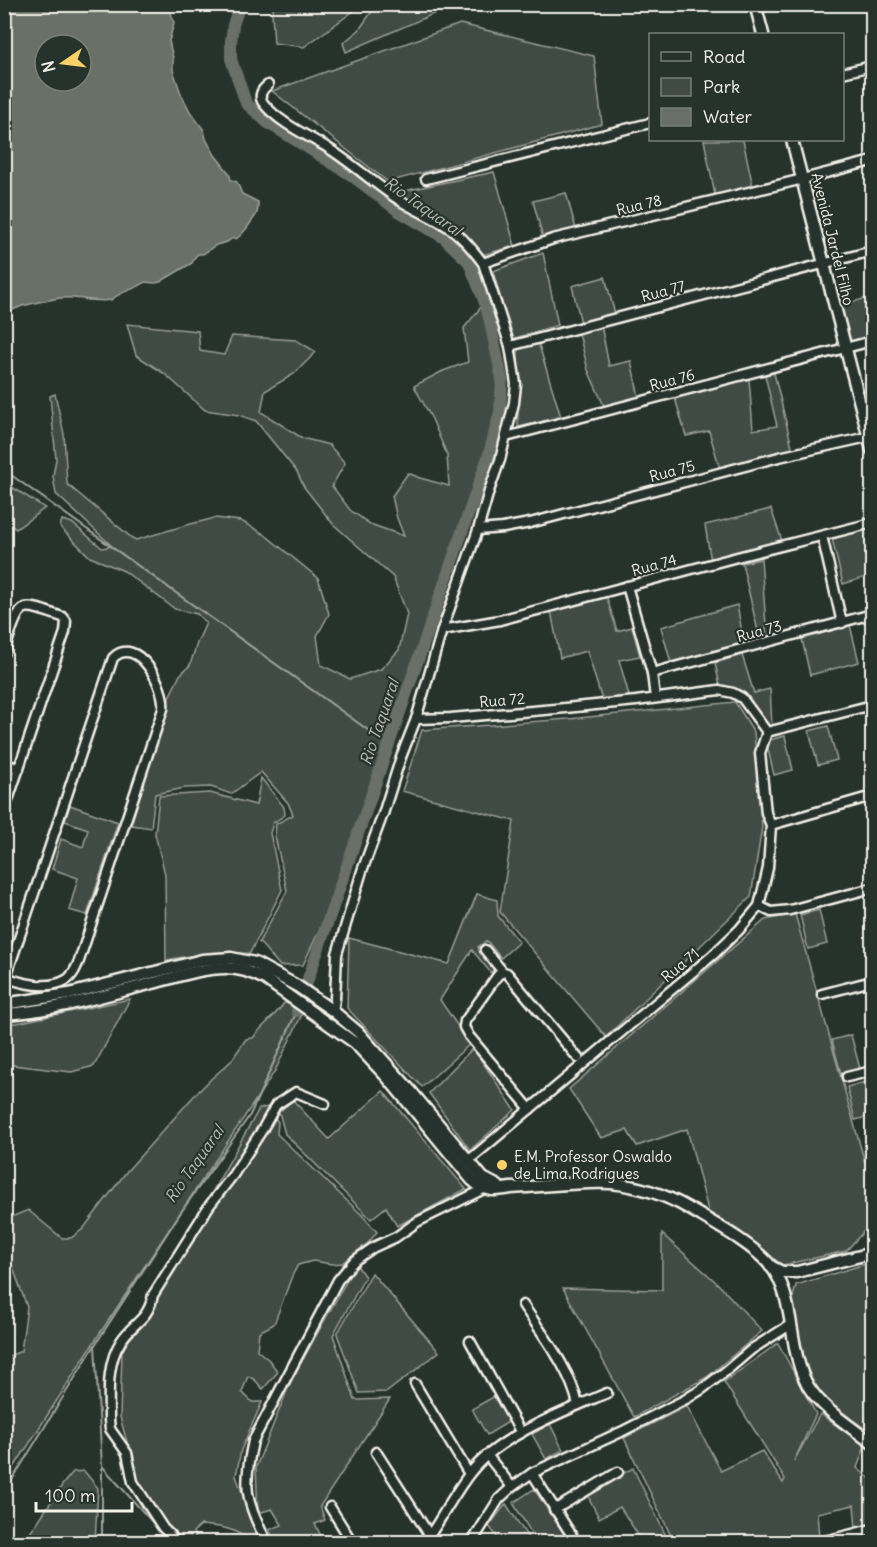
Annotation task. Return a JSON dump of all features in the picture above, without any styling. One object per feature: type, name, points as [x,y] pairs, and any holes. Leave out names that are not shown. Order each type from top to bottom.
[{"type":"main road","points":[[755,6],[763,33]]},
{"type":"main road","name":"Avenida Jardel Filho","points":[[792,141],[873,450]]},
{"type":"main road","points":[[4,1004],[69,994],[195,961],[231,958],[255,963],[295,992],[312,1011],[361,1048],[478,1185],[493,1190],[596,1183],[625,1185],[646,1190],[687,1207],[744,1243],[770,1265],[785,1273],[802,1271],[873,1253]]},
{"type":"main road","points":[[4,1014],[57,1006],[198,971],[225,968],[257,975],[318,1000],[333,1011],[366,1040],[486,1180],[504,1189]]},
{"type":"main road","points":[[770,1265],[786,1299],[795,1351],[809,1387],[826,1408],[873,1443]]},
{"type":"main road","points":[[786,1299],[789,1284],[802,1271]]},
{"type":"street","points":[[755,6],[770,4]]},
{"type":"street","points":[[844,73],[873,66]]},
{"type":"street","points":[[268,85],[264,87],[261,99],[279,118],[339,155],[414,210],[448,227],[483,263],[510,346],[515,377],[515,395],[506,437],[478,530],[442,630],[416,719],[362,872],[337,954],[333,1011]]},
{"type":"street","points":[[426,179],[649,123]]},
{"type":"street","name":"Rua 78","points":[[483,263],[553,239],[873,161]]},
{"type":"street","name":"Rua 77","points":[[510,346],[873,251]]},
{"type":"street","name":"Rua 76","points":[[506,437],[873,341]]},
{"type":"street","name":"Rua 75","points":[[478,530],[530,523],[779,457],[871,436]]},
{"type":"street","name":"Rua 74","points":[[442,630],[500,620],[873,523]]},
{"type":"street","points":[[822,536],[842,622]]},
{"type":"street","points":[[627,586],[652,673],[655,698]]},
{"type":"street","points":[[4,652],[16,617],[23,608],[32,608],[63,617],[66,621],[65,632],[4,812]]},
{"type":"street","name":"Rua 73","points":[[652,673],[873,614]]},
{"type":"street","points":[[126,652],[148,665],[163,696],[163,710],[75,972],[59,983],[39,985],[5,979],[113,658],[118,653],[126,652]]},
{"type":"street","name":"Rua 72","points":[[416,719],[502,714],[719,690],[728,691],[742,698],[767,732]]},
{"type":"street","points":[[767,732],[873,705]]},
{"type":"street","name":"Rua 71","points":[[468,1161],[713,955],[739,930],[759,906],[768,868],[771,825],[766,813],[760,753],[767,732]]},
{"type":"street","points":[[4,763],[19,769]]},
{"type":"street","points":[[771,825],[873,796]]},
{"type":"street","points":[[759,906],[771,912],[790,910],[873,888]]},
{"type":"street","points":[[485,950],[578,1058]]},
{"type":"street","points":[[503,972],[498,975],[465,1021],[464,1027],[530,1109]]},
{"type":"street","points":[[822,994],[873,981]]},
{"type":"street","points":[[847,1077],[873,1071]]},
{"type":"street","points":[[177,1542],[163,1528],[133,1482],[127,1453],[110,1429],[111,1365],[119,1343],[151,1307],[153,1295],[208,1206],[239,1166],[276,1105],[296,1092],[325,1104]]},
{"type":"street","points":[[267,1542],[256,1524],[247,1491],[246,1478],[253,1441],[338,1280],[354,1261],[374,1247],[396,1237],[417,1222],[486,1188]]},
{"type":"street","points":[[523,1305],[562,1365],[572,1384],[578,1405]]},
{"type":"street","points":[[472,1542],[499,1499],[532,1473],[686,1399],[726,1371],[752,1349],[790,1325]]},
{"type":"street","points":[[470,1341],[521,1433]]},
{"type":"street","points":[[415,1384],[469,1474]]},
{"type":"street","points":[[376,1452],[427,1539],[469,1474],[487,1455],[521,1433],[607,1393]]},
{"type":"street","points":[[487,1455],[512,1487]]},
{"type":"street","points":[[554,1510],[618,1472]]},
{"type":"street","points":[[532,1473],[576,1542]]},
{"type":"street","points":[[330,1507],[352,1542]]},
{"type":"street","points":[[821,1542],[873,1529]]},
{"type":"green space","points":[[274,4],[362,5],[304,47],[274,43],[272,13]]},
{"type":"green space","points":[[377,4],[442,5],[438,12],[346,52],[343,43],[359,30]]},
{"type":"green space","points":[[460,24],[594,56],[602,124],[388,182],[272,91]]},
{"type":"green space","points":[[704,141],[743,141],[753,187],[715,195]]},
{"type":"green space","points":[[494,172],[515,246],[482,255],[400,192]]},
{"type":"green space","points":[[566,193],[576,229],[543,238],[533,201]]},
{"type":"green space","points":[[543,253],[558,325],[512,339],[493,271]]},
{"type":"green space","points":[[605,277],[615,314],[581,323],[572,286]]},
{"type":"green space","points":[[872,297],[872,336],[849,342],[840,305]]},
{"type":"green space","points":[[481,307],[499,380],[498,413],[402,712],[384,764],[355,830],[333,900],[303,965],[280,966],[259,942],[287,891],[275,836],[276,824],[293,815],[288,803],[261,772],[231,794],[211,787],[185,788],[155,794],[151,828],[131,825],[170,695],[180,675],[190,665],[206,623],[197,614],[175,609],[124,571],[90,557],[60,527],[62,520],[72,523],[102,548],[112,546],[56,494],[53,476],[56,459],[50,396],[55,394],[64,434],[67,484],[136,540],[215,518],[241,521],[264,534],[318,578],[329,614],[317,636],[321,665],[350,679],[381,669],[399,650],[407,614],[393,577],[333,524],[304,487],[297,472],[256,421],[239,415],[205,410],[165,374],[136,355],[127,324],[198,331],[200,351],[224,355],[232,336],[296,340],[316,352],[294,374],[265,391],[261,412],[302,438],[329,445],[345,463],[332,486],[350,510],[370,524],[404,536],[392,496],[408,473],[449,486],[447,455],[432,419],[414,386],[443,371],[468,362],[464,328]]},
{"type":"green space","points":[[601,325],[609,366],[631,361],[639,397],[605,408],[588,370],[579,333]]},
{"type":"green space","points":[[538,342],[561,417],[518,427],[518,348]]},
{"type":"green space","points":[[774,373],[793,451],[720,469],[709,431],[686,436],[675,398],[749,379],[753,430],[777,426],[765,375]]},
{"type":"green space","points":[[4,482],[45,508],[16,529],[5,521]]},
{"type":"green space","points":[[771,509],[782,541],[711,561],[705,525]]},
{"type":"green space","points":[[872,528],[872,575],[843,584],[832,539]]},
{"type":"green space","points":[[761,559],[767,638],[760,640],[742,563]]},
{"type":"green space","points":[[606,595],[617,631],[632,627],[640,656],[619,660],[630,699],[602,700],[587,651],[560,658],[551,611]]},
{"type":"green space","points":[[737,605],[744,643],[671,663],[661,627]]},
{"type":"green space","points":[[850,625],[859,662],[810,675],[802,639]]},
{"type":"green space","points":[[742,655],[754,693],[770,689],[772,726],[768,727],[748,696],[742,691],[720,686],[715,663]]},
{"type":"green space","points":[[735,702],[754,732],[762,827],[751,897],[606,1037],[500,912],[514,821],[402,791],[422,730],[569,719]]},
{"type":"green space","points":[[828,726],[837,760],[818,765],[809,731]]},
{"type":"green space","points":[[785,736],[793,770],[774,775],[766,741]]},
{"type":"green space","points":[[261,778],[284,807],[285,815],[273,823],[270,833],[282,890],[250,953],[202,954],[166,960],[165,874],[155,834],[159,796],[210,793],[256,805]]},
{"type":"green space","points":[[70,805],[118,822],[87,915],[69,910],[78,878],[52,869],[61,839],[83,847],[88,829],[65,821]]},
{"type":"green space","points":[[477,894],[497,900],[498,916],[519,942],[501,958],[487,941],[478,947],[495,966],[491,973],[472,950],[440,1000],[470,1044],[422,1087],[347,1008],[349,938],[449,964]]},
{"type":"green space","points":[[819,910],[827,944],[808,949],[800,915]]},
{"type":"green space","points":[[795,914],[867,1170],[872,1170],[872,1222],[846,1251],[783,1265],[709,1214],[687,1129],[637,1146],[627,1130],[601,1138],[569,1089],[765,920]]},
{"type":"green space","points":[[130,999],[94,1066],[71,1072],[5,1064],[5,1023],[17,1023]]},
{"type":"green space","points":[[284,1003],[303,1012],[275,1071],[98,1336],[15,1466],[5,1455],[5,1358],[21,1351],[27,1307],[5,1245],[4,1224],[9,1218],[28,1210],[62,1238],[71,1238],[83,1229],[127,1171],[193,1097],[231,1061],[246,1039],[253,1038]]},
{"type":"green space","points":[[851,1035],[860,1069],[841,1074],[832,1040]]},
{"type":"green space","points":[[473,1048],[515,1110],[470,1150],[429,1093]]},
{"type":"green space","points":[[866,1082],[872,1116],[855,1120],[847,1087]]},
{"type":"green space","points":[[383,1091],[466,1189],[397,1226],[386,1207],[371,1219],[285,1134],[279,1112],[293,1100],[329,1139]]},
{"type":"green space","points":[[267,1107],[278,1122],[277,1134],[377,1232],[368,1243],[342,1263],[313,1261],[298,1265],[274,1324],[259,1332],[257,1350],[278,1372],[263,1389],[248,1376],[242,1392],[252,1402],[262,1402],[241,1450],[236,1476],[260,1542],[247,1542],[248,1540],[237,1532],[226,1528],[201,1525],[193,1532],[198,1542],[178,1542],[138,1482],[120,1417],[122,1352],[259,1109]]},
{"type":"green space","points":[[662,1234],[717,1283],[762,1331],[707,1377],[634,1417],[563,1288],[662,1290]]},
{"type":"green space","points":[[872,1262],[872,1434],[824,1398],[807,1371],[792,1301],[796,1285]]},
{"type":"green space","points":[[356,1264],[365,1277],[333,1335],[355,1400],[390,1399],[320,1506],[325,1520],[315,1524],[324,1542],[276,1542],[269,1530],[282,1525],[272,1509],[258,1513],[256,1467],[291,1381]]},
{"type":"green space","points":[[372,1273],[439,1352],[387,1392],[359,1393],[337,1334]]},
{"type":"green space","points":[[778,1343],[816,1414],[794,1461],[820,1414],[865,1446],[857,1468],[872,1480],[872,1524],[856,1529],[854,1505],[817,1513],[819,1538],[802,1542],[674,1542],[624,1438],[687,1406],[721,1471],[762,1451],[783,1483],[785,1479],[724,1382]]},
{"type":"green space","points":[[495,1396],[510,1421],[487,1435],[472,1409]]},
{"type":"green space","points":[[550,1424],[563,1450],[546,1459],[532,1434]]},
{"type":"green space","points":[[633,1468],[669,1542],[640,1542],[642,1541],[620,1507],[599,1518],[587,1494]]},
{"type":"green space","points":[[84,1471],[98,1488],[95,1542],[24,1542],[73,1472]]},
{"type":"green space","points":[[534,1489],[564,1534],[551,1542],[537,1542],[513,1503]]},
{"type":"green space","points":[[506,1504],[531,1542],[501,1542],[489,1526]]},
{"type":"water","points":[[5,5],[161,5],[171,13],[174,23],[169,41],[173,70],[181,94],[231,180],[237,182],[242,194],[258,202],[256,215],[236,239],[233,238],[216,245],[203,254],[198,254],[192,263],[160,282],[145,282],[111,300],[60,298],[5,311]]},
{"type":"waterway","name":"Rio Taquaral","points":[[240,4],[233,25],[231,59],[246,103],[268,123],[351,175],[397,210],[443,237],[469,262],[487,308],[502,379],[500,412],[489,454],[297,1011]]},
{"type":"waterway","points":[[4,470],[389,745]]},
{"type":"waterway","name":"Rio Taquaral","points":[[4,1493],[95,1345],[179,1215],[250,1115],[297,1011]]},
{"type":"waterway","points":[[95,1346],[102,1466],[170,1542]]},
{"type":"waterway","points":[[102,1467],[102,1542]]},
{"type":"place","name":"E.M. Professor Oswaldo de Lima Rodrigues","points":[[502,1165]]}]
